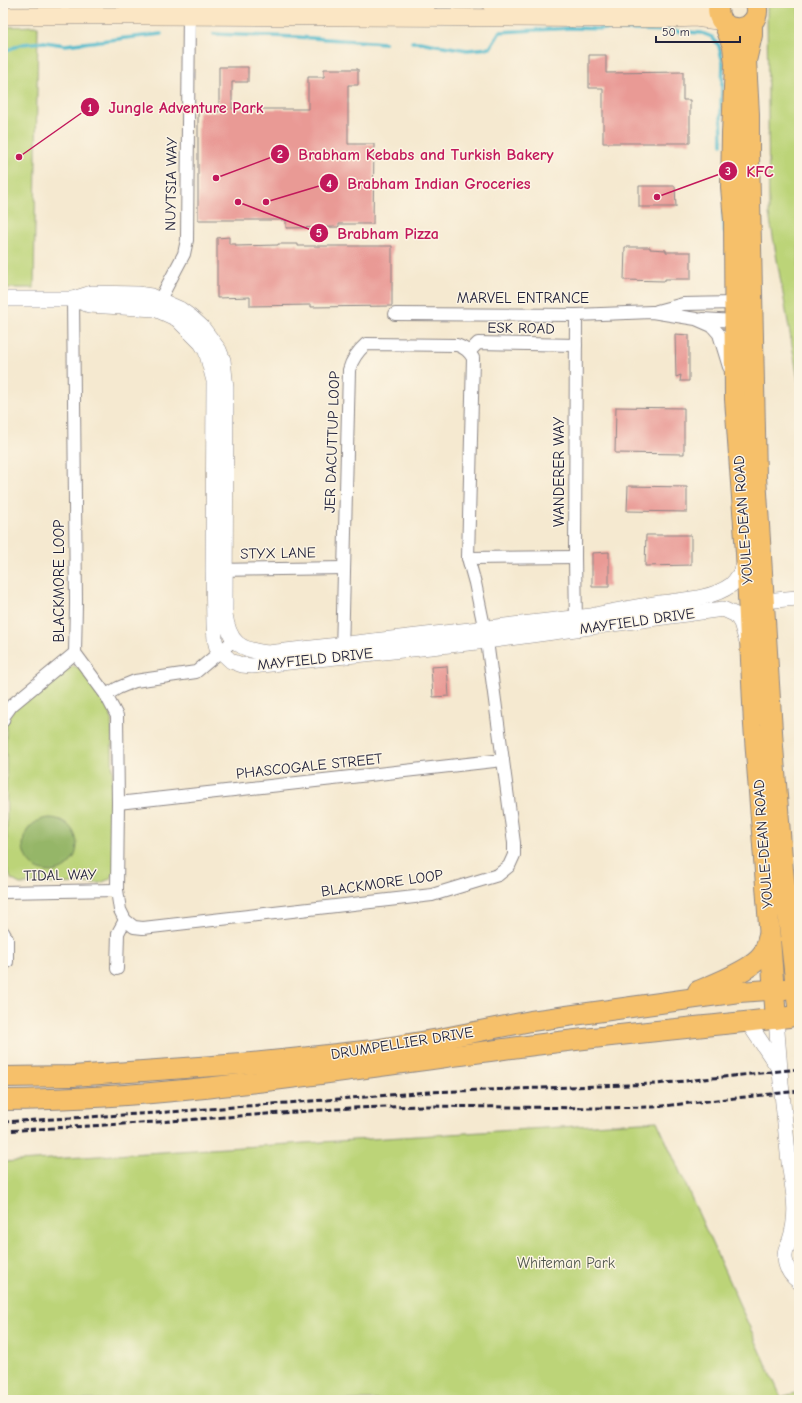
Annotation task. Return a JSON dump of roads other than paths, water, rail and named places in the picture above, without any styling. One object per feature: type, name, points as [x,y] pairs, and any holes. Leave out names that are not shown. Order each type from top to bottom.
[{"type":"main road","points":[[127,3],[189,10],[225,3],[428,3]]},
{"type":"main road","points":[[490,3],[669,5],[692,7],[710,6],[720,12],[728,26],[736,29],[745,27],[754,13]]},
{"type":"main road","points":[[3,16],[189,10],[418,18],[677,19],[689,17],[717,21],[720,12]]},
{"type":"main road","name":"YOULE-DEAN ROAD","points":[[720,12],[733,46],[735,64],[731,187],[738,312],[735,399],[750,632],[750,669],[776,1019]]},
{"type":"main road","name":"YOULE-DEAN ROAD","points":[[754,13],[752,35],[746,62],[749,114],[756,477],[773,747],[787,909],[799,1016]]},
{"type":"main road","points":[[787,909],[799,932]]},
{"type":"main road","points":[[678,1001],[729,977],[754,963],[763,954],[770,933]]},
{"type":"main road","name":"DRUMPELLIER DRIVE","points":[[3,1077],[73,1076],[241,1064],[301,1058],[439,1039],[524,1022],[739,992],[797,989]]},
{"type":"main road","name":"DRUMPELLIER DRIVE","points":[[3,1100],[88,1097],[162,1092],[263,1082],[542,1044],[799,1016]]},
{"type":"street","name":"NUYTSIA WAY","points":[[157,304],[184,254],[186,240],[189,10]]},
{"type":"street","points":[[752,284],[748,305],[738,312],[749,327],[754,344]]},
{"type":"street","points":[[3,299],[73,300],[90,305],[157,304],[177,319],[195,336],[206,351],[211,367],[214,381],[219,570],[228,630],[234,640],[196,672],[135,681],[106,695]]},
{"type":"street","name":"BLACKMORE LOOP","points":[[73,300],[76,602],[75,653],[106,695],[117,716],[117,890],[120,910],[125,920],[134,927],[143,928],[432,895],[498,875],[509,866],[514,855],[485,634]]},
{"type":"street","name":"MARVEL ENTRANCE","points":[[652,312],[683,304],[738,312]]},
{"type":"street","name":"MARVEL ENTRANCE","points":[[395,314],[576,315],[652,312],[696,319],[712,326],[719,334],[728,361],[735,399]]},
{"type":"street","name":"MARVEL ENTRANCE","points":[[696,319],[738,312]]},
{"type":"street","name":"WANDERER WAY","points":[[576,315],[576,624]]},
{"type":"street","name":"JER DACUTTUP LOOP","points":[[342,650],[349,370],[352,359],[366,344],[374,343],[457,345],[464,347],[469,352]]},
{"type":"street","name":"ESK ROAD","points":[[469,352],[478,343],[576,345]]},
{"type":"street","points":[[469,352],[473,358],[473,370],[468,558],[475,583],[485,634]]},
{"type":"street","points":[[468,558],[575,557]]},
{"type":"street","name":"MAYFIELD DRIVE","points":[[576,624],[715,593],[731,585],[740,575],[746,562]]},
{"type":"street","name":"STYX LANE","points":[[219,570],[344,568]]},
{"type":"street","points":[[219,570],[214,626],[217,648],[221,652]]},
{"type":"street","points":[[750,632],[756,610],[765,601],[799,599]]},
{"type":"street","name":"MAYFIELD DRIVE","points":[[221,652],[231,661],[247,666],[342,650],[723,609],[736,615],[741,623],[745,636],[750,669]]},
{"type":"street","name":"MAYFIELD DRIVE","points":[[234,640],[241,647],[252,651],[268,653],[342,650]]},
{"type":"street","points":[[3,718],[12,705],[75,653]]},
{"type":"street","name":"PHASCOGALE STREET","points":[[118,803],[502,760]]},
{"type":"street","points":[[3,882],[3,898]]},
{"type":"street","name":"TIDAL WAY","points":[[3,892],[117,890]]},
{"type":"street","points":[[117,969],[118,934],[125,920]]},
{"type":"street","points":[[3,932],[7,939],[7,962]]},
{"type":"street","points":[[776,1019],[788,1155],[795,1194],[794,1239],[786,1252],[785,1261],[787,1270],[792,1277],[799,1282]]},
{"type":"street","points":[[747,1021],[780,1071]]},
{"type":"waterway","points":[[412,42],[467,50],[490,48],[500,32],[572,28],[702,33],[712,37],[719,46],[723,63],[721,108],[722,144]]},
{"type":"waterway","points":[[3,52],[22,44],[44,42],[65,45],[161,34]]},
{"type":"waterway","points":[[214,34],[297,37],[385,43]]},
{"type":"waterway","points":[[723,210],[724,232]]},
{"type":"railway","points":[[3,1122],[156,1113],[429,1092],[656,1084],[799,1069]]},
{"type":"railway","points":[[3,1131],[157,1122],[350,1108],[426,1106],[595,1108],[654,1107],[799,1091]]},
{"type":"place","name":"Jungle Adventure Park","points":[[19,157]]},
{"type":"place","name":"Brabham Kebabs and Turkish Bakery","points":[[216,178]]},
{"type":"place","name":"KFC","points":[[657,197]]},
{"type":"place","name":"Brabham Pizza","points":[[238,202]]},
{"type":"place","name":"Brabham Indian Groceries","points":[[266,202]]},
{"type":"park label","name":"Whiteman Park","points":[[566,1263]]}]
